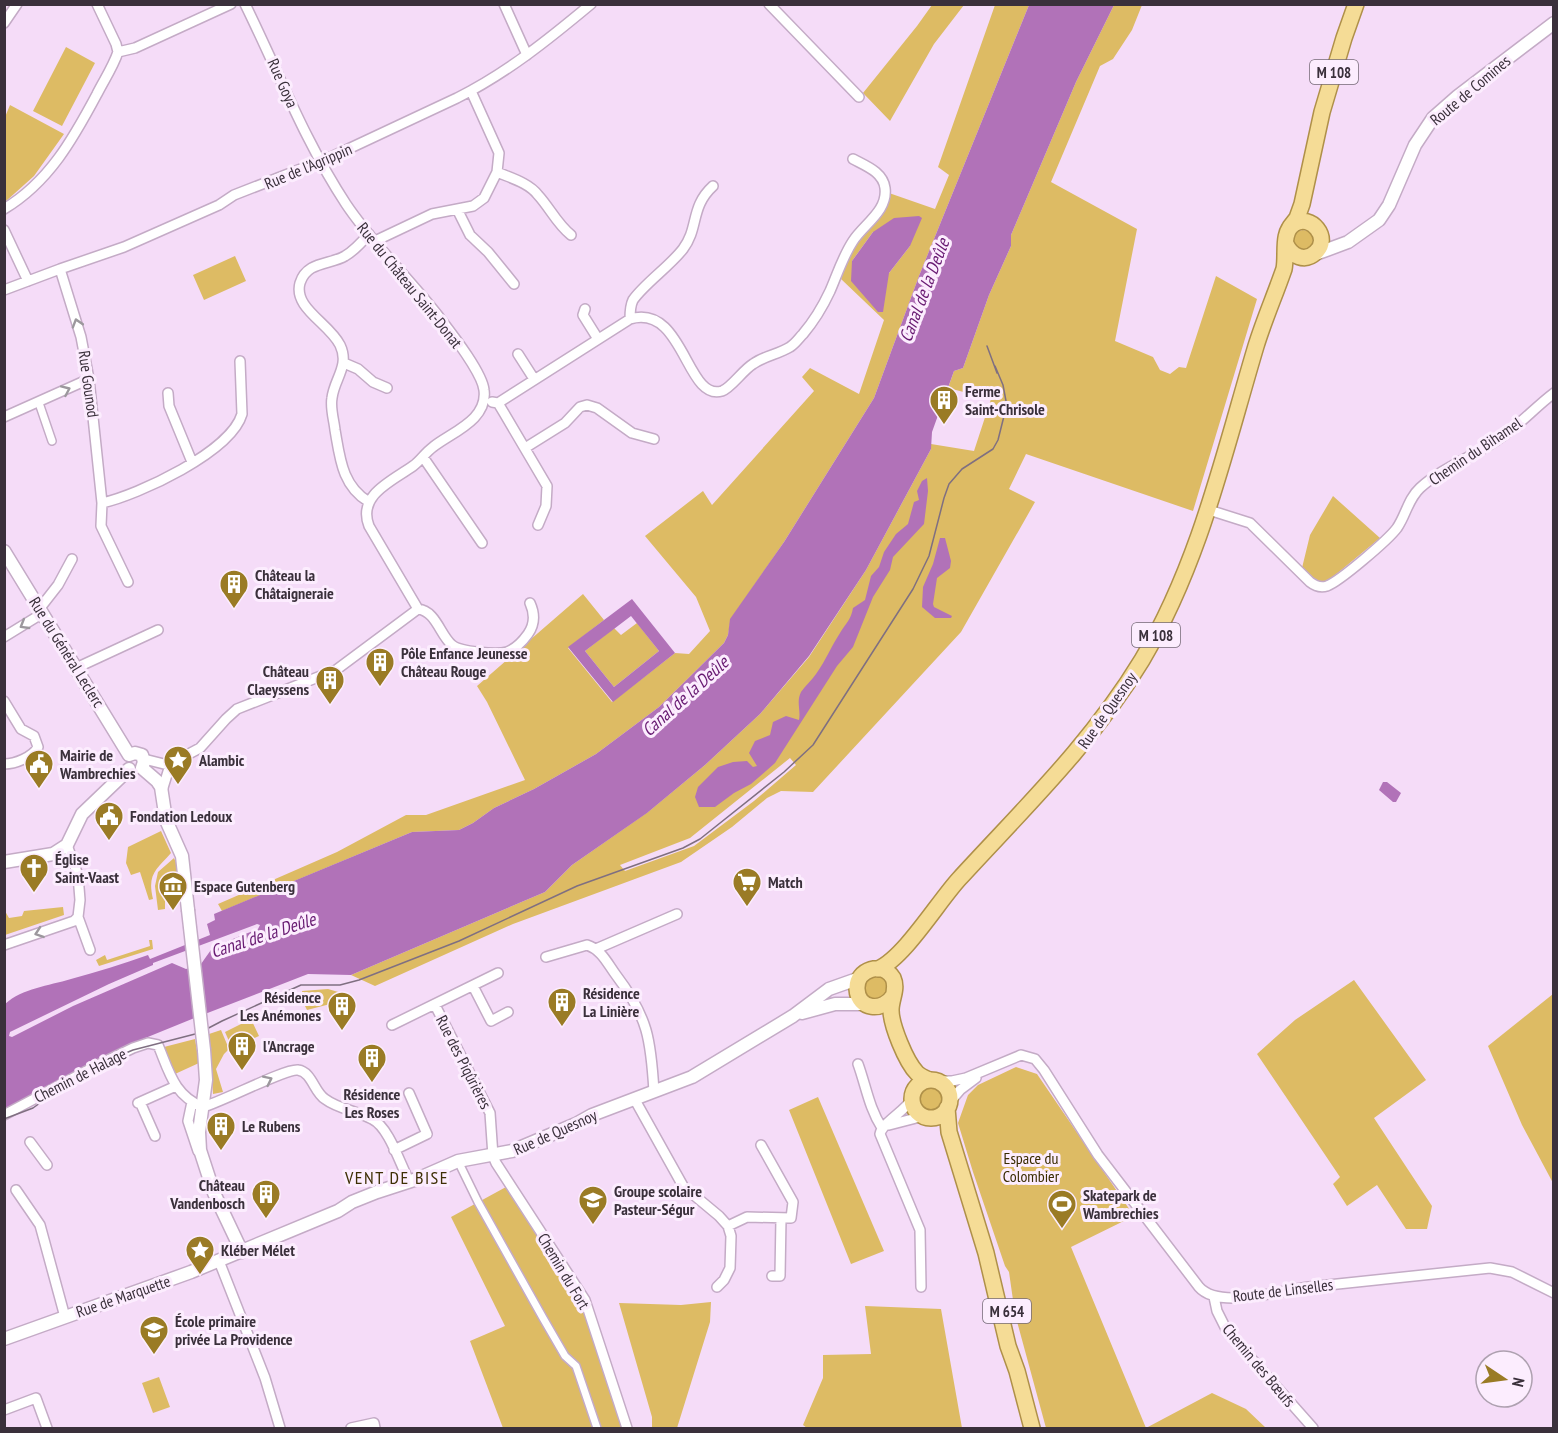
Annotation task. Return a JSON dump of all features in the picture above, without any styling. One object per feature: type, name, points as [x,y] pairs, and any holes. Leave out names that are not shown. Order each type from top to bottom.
[{"type":"main road","name":"M 108","points":[[1290,227],[1298,214],[1308,180],[1322,112],[1356,4]]},
{"type":"main road","name":"M 108","points":[[1308,180],[1309,204],[1317,229]]},
{"type":"main road","points":[[1304,222],[1317,229],[1321,243],[1318,250],[1310,256],[1295,256],[1289,251],[1285,236],[1290,227],[1304,222]]},
{"type":"main road","name":"Rue de Quesnoy","points":[[878,969],[897,955],[957,881],[1069,762],[1142,660],[1185,573],[1209,510],[1256,346],[1285,263],[1286,244]]},
{"type":"main road","name":"Rue de Quesnoy","points":[[1267,314],[1288,277],[1298,264],[1310,256]]},
{"type":"main road","name":"Rue de Quesnoy","points":[[894,990],[900,963],[943,899]]},
{"type":"main road","points":[[878,969],[888,973],[894,990],[891,1014],[902,1047],[914,1069],[947,1089],[948,1105],[939,1116],[926,1117],[915,1109],[909,1079],[886,1026],[858,993],[860,978],[868,971],[878,969]]},
{"type":"main road","points":[[868,1005],[884,1005],[894,990]]},
{"type":"main road","points":[[913,1096],[918,1085],[933,1081]]},
{"type":"main road","name":"M 654","points":[[948,1105],[948,1126],[987,1253],[997,1272],[1014,1340],[1017,1371],[1032,1428]]},
{"type":"main road","name":"M 654","points":[[926,1117],[941,1135],[968,1194]]},
{"type":"street","points":[[4,23],[16,4]]},
{"type":"street","points":[[4,209],[39,183],[64,151],[86,115],[118,52],[97,4]]},
{"type":"street","points":[[118,52],[135,48],[231,4]]},
{"type":"street","name":"Rue Goya","points":[[246,4],[303,128],[321,161]]},
{"type":"street","points":[[504,4],[527,55]]},
{"type":"street","name":"Rue de l'Agrippin","points":[[4,291],[124,247],[219,205],[234,195],[321,161],[471,91],[527,55],[591,4]]},
{"type":"street","points":[[769,4],[859,97]]},
{"type":"street","name":"Route de Comines","points":[[1310,256],[1348,242],[1365,231],[1386,212],[1415,146],[1433,118],[1554,22]]},
{"type":"street","points":[[369,502],[356,493],[349,483],[339,454],[332,399],[344,363],[343,352],[337,340],[302,303],[300,284],[312,267],[348,255],[372,238],[432,214],[473,206],[484,198],[497,172],[499,162],[497,146],[471,91]]},
{"type":"street","points":[[530,603],[534,611],[534,619],[530,632],[515,647],[497,653],[463,651],[454,647],[428,612],[418,609],[369,526],[366,517],[369,502],[378,490],[475,418],[484,401],[498,403],[630,319],[646,318],[664,326],[700,383],[713,391],[724,390],[754,362],[790,347],[807,329],[823,304],[854,239],[883,204],[885,189],[882,179],[876,172],[853,159]]},
{"type":"street","name":"Rue du Château Saint-Donat","points":[[321,161],[347,206],[425,299],[456,340],[482,383],[484,401]]},
{"type":"street","points":[[497,172],[535,191],[555,219],[571,236]]},
{"type":"street","points":[[630,319],[634,299],[684,248],[690,237],[700,201],[713,186]]},
{"type":"street","points":[[457,209],[470,234],[514,284]]},
{"type":"street","points":[[1317,229],[1326,236],[1340,238],[1365,231]]},
{"type":"street","points":[[4,230],[28,281]]},
{"type":"street","name":"Rue Gounod","points":[[60,269],[81,337],[89,379],[102,503],[101,526],[128,582]]},
{"type":"street","points":[[585,309],[583,315],[598,339]]},
{"type":"street","points":[[518,354],[534,380]]},
{"type":"street","points":[[102,503],[135,493],[172,475],[225,440],[239,422],[242,402],[240,361]]},
{"type":"street","points":[[344,363],[358,369],[373,382],[387,388]]},
{"type":"street","points":[[4,417],[89,379]]},
{"type":"street","points":[[168,393],[169,406],[192,462]]},
{"type":"street","name":"Chemin du Bihamel","points":[[1209,510],[1250,523],[1310,582],[1318,586],[1327,586],[1388,538],[1399,525],[1419,489],[1437,475],[1498,440],[1554,393]]},
{"type":"street","points":[[39,403],[52,441]]},
{"type":"street","points":[[498,403],[546,486],[546,506],[540,525]]},
{"type":"street","points":[[525,448],[565,423],[580,407],[587,405],[597,408],[632,433],[654,439]]},
{"type":"street","points":[[423,457],[482,543]]},
{"type":"street","name":"Rue du Général Leclerc","points":[[4,551],[129,755],[126,763],[138,765]]},
{"type":"street","points":[[4,637],[42,611],[72,559]]},
{"type":"street","points":[[4,862],[53,854],[67,845],[79,818],[138,765],[170,765],[200,748],[234,711],[336,670],[418,609]]},
{"type":"street","points":[[76,668],[158,630]]},
{"type":"street","points":[[4,701],[21,729],[34,736],[38,747],[35,752],[15,762],[4,764]]},
{"type":"street","points":[[138,765],[157,781],[162,793],[166,820],[182,856],[206,1080],[198,1104],[202,1159],[214,1193],[242,1252]]},
{"type":"street","points":[[162,793],[170,765]]},
{"type":"street","points":[[67,845],[74,862],[79,886],[80,908],[76,919],[90,950]]},
{"type":"street","points":[[596,949],[677,914]]},
{"type":"street","points":[[4,945],[76,919]]},
{"type":"street","points":[[546,957],[584,945],[596,949],[626,987],[641,1015],[652,1054],[654,1092]]},
{"type":"street","name":"Rue des Piqûrières","points":[[392,1025],[498,973]]},
{"type":"street","name":"Rue de Quesnoy","points":[[242,1252],[377,1192],[458,1161],[512,1151],[592,1115],[704,1071],[793,1017],[829,989],[860,978]]},
{"type":"street","points":[[473,986],[491,1021],[508,1012]]},
{"type":"street","name":"Rue de Quesnoy","points":[[793,1017],[835,1004],[868,1005]]},
{"type":"street","name":"Rue des Piqûrières","points":[[435,1005],[490,1113],[494,1156]]},
{"type":"street","name":"Chemin de Halage","points":[[4,1115],[84,1072],[148,1043],[158,1045],[176,1086]]},
{"type":"street","name":"Route de Linselles","points":[[933,1081],[959,1080],[987,1071],[1021,1055],[1031,1057],[1039,1063],[1098,1155],[1198,1287],[1214,1297],[1291,1291],[1309,1287],[1490,1268],[1512,1272],[1554,1293]]},
{"type":"street","points":[[858,1064],[867,1095],[884,1127]]},
{"type":"street","points":[[155,1136],[139,1102],[176,1086],[180,1093],[198,1104],[233,1096],[284,1072],[296,1069],[308,1075],[326,1101],[371,1118],[380,1124],[409,1181]]},
{"type":"street","name":"Route de Linselles","points":[[948,1105],[960,1090],[987,1071]]},
{"type":"street","points":[[394,1150],[427,1134],[409,1093]]},
{"type":"street","points":[[913,1096],[907,1107],[880,1133],[881,1141],[920,1230],[921,1287]]},
{"type":"street","points":[[635,1100],[683,1186],[728,1226],[731,1243],[730,1268],[717,1287]]},
{"type":"street","points":[[884,1127],[926,1117]]},
{"type":"street","points":[[30,1142],[47,1165]]},
{"type":"street","points":[[728,1226],[747,1217],[791,1218],[793,1202],[761,1145]]},
{"type":"street","name":"Chemin du Fort","points":[[494,1156],[585,1300],[627,1428]]},
{"type":"street","points":[[458,1161],[478,1202],[565,1356],[576,1366],[597,1428]]},
{"type":"street","points":[[16,1190],[40,1225],[65,1317]]},
{"type":"street","points":[[772,1276],[780,1276],[781,1218]]},
{"type":"street","name":"Rue de Marquette","points":[[4,1339],[242,1252]]},
{"type":"street","points":[[219,1261],[262,1370],[280,1428]]},
{"type":"street","name":"Chemin des Bœufs","points":[[1214,1297],[1217,1311],[1227,1331],[1313,1428]]},
{"type":"street","points":[[4,1410],[36,1398],[47,1428]]},
{"type":"street","points":[[351,1428],[374,1423],[375,1428]]},
{"type":"green space","points":[[932,5],[964,5],[934,44],[890,121],[863,93]]},
{"type":"green space","points":[[995,5],[1029,5],[919,276],[874,398],[784,542],[731,619],[724,643],[659,707],[596,754],[534,789],[494,808],[473,823],[459,830],[412,832],[222,911],[218,904],[337,852],[406,815],[426,815],[525,780],[477,686],[583,594],[604,620],[568,648],[612,702],[675,653],[689,654],[710,631],[696,597],[645,536],[703,491],[712,505],[814,391],[802,377],[810,368],[859,394],[884,320],[841,279],[850,255],[889,193],[935,209],[949,175],[938,167]],"holes":[[[873,232],[910,246],[889,273],[852,261]]]},
{"type":"green space","points":[[1114,5],[1142,5],[1132,30],[1113,59],[1100,66],[1051,182],[1137,229],[1115,341],[1153,357],[1160,370],[1170,374],[1179,367],[1186,368],[1216,276],[1257,299],[1193,511],[1026,454],[1009,489],[1035,502],[961,632],[813,792],[781,791],[767,798],[732,827],[681,862],[513,924],[375,986],[351,975],[545,892],[572,865],[648,812],[705,765],[760,714],[809,657],[866,570],[931,449],[931,444],[974,451],[991,399],[948,388],[954,371],[963,368],[989,295],[1011,246],[1011,235],[1076,82]],"holes":[[[790,758],[796,765],[754,801],[694,846],[625,871],[620,865],[690,838]]]},
{"type":"green space","points":[[66,47],[95,63],[62,126],[33,111]]},
{"type":"green space","points":[[10,105],[64,134],[34,176],[5,202],[5,117]]},
{"type":"green space","points":[[1299,230],[1307,230],[1313,236],[1313,244],[1307,250],[1299,250],[1293,244],[1293,236]]},
{"type":"green space","points":[[235,256],[246,281],[204,300],[193,275]]},
{"type":"green space","points":[[1333,496],[1380,538],[1328,581],[1317,581],[1302,568],[1310,535]]},
{"type":"green space","points":[[637,623],[659,651],[614,687],[585,651],[614,628],[621,635]]},
{"type":"green space","points":[[161,831],[171,853],[154,873],[151,884],[153,899],[149,900],[140,872],[131,875],[126,863],[128,847]]},
{"type":"green space","points":[[174,858],[177,865],[181,900],[176,897],[165,898],[165,909],[158,910],[155,886],[158,872]]},
{"type":"green space","points":[[63,907],[64,915],[5,935],[5,911],[9,918],[22,916],[24,911]]},
{"type":"green space","points":[[149,940],[152,940],[153,949],[99,966],[96,960],[105,955],[107,960],[150,946]]},
{"type":"green space","points":[[877,974],[886,978],[889,989],[880,1000],[869,999],[863,991],[864,981]]},
{"type":"green space","points":[[1354,980],[1426,1080],[1374,1118],[1432,1206],[1427,1229],[1406,1229],[1377,1185],[1347,1206],[1333,1184],[1340,1177],[1257,1054],[1295,1020]]},
{"type":"green space","points":[[328,989],[345,994],[338,1002],[307,1010],[302,991]]},
{"type":"green space","points":[[1553,994],[1553,1183],[1522,1125],[1488,1046]]},
{"type":"green space","points":[[251,1019],[259,1036],[232,1048],[225,1032]]},
{"type":"green space","points":[[221,1030],[229,1049],[216,1069],[223,1092],[213,1094],[209,1034]]},
{"type":"green space","points":[[195,1039],[199,1063],[175,1074],[162,1052],[164,1047]]},
{"type":"green space","name":"Espace du Colombier","points":[[1016,1067],[1037,1074],[1134,1216],[1071,1247],[1146,1428],[1046,1428],[1015,1314],[1009,1272],[1005,1266],[958,1123],[968,1095],[978,1085]]},
{"type":"green space","points":[[931,1086],[940,1090],[944,1099],[940,1108],[931,1112],[922,1108],[918,1099],[922,1090]]},
{"type":"green space","points":[[818,1097],[884,1251],[851,1264],[789,1110]]},
{"type":"green space","points":[[506,1187],[581,1303],[622,1428],[503,1428],[470,1341],[505,1326],[451,1217]]},
{"type":"green space","points":[[711,1302],[710,1322],[677,1428],[652,1428],[652,1417],[619,1303],[681,1305]]},
{"type":"green space","points":[[865,1306],[941,1309],[962,1428],[807,1428],[803,1425],[823,1378],[823,1355],[871,1354]]},
{"type":"green space","points":[[159,1377],[170,1407],[153,1413],[142,1383]]},
{"type":"green space","points":[[1212,1393],[1246,1409],[1266,1428],[1146,1428]]},
{"type":"water","name":"Canal de la Deûle","points":[[1029,5],[1114,5],[1076,82],[1011,235],[1011,246],[989,295],[963,368],[954,371],[932,432],[931,449],[866,570],[809,656],[760,714],[705,765],[647,813],[572,865],[545,892],[351,975],[308,974],[192,1019],[133,1043],[30,1095],[5,1111],[5,1004],[20,994],[148,955],[150,959],[210,935],[207,924],[215,920],[214,914],[412,832],[459,830],[494,808],[534,789],[596,754],[659,707],[724,643],[728,635],[730,619],[784,542],[874,398],[919,276]],"holes":[[[257,924],[260,925],[258,929],[213,947],[201,964],[186,969],[172,963],[73,1006],[12,1037],[9,1036],[10,1032],[153,965],[153,963]]]},
{"type":"water","points":[[919,216],[922,218],[910,246],[889,273],[883,312],[878,312],[851,281],[852,261],[873,232],[894,218]]},
{"type":"water","points":[[927,478],[928,491],[924,524],[893,557],[890,570],[873,597],[853,647],[837,666],[775,763],[751,784],[715,807],[699,807],[695,797],[698,787],[718,767],[733,762],[747,761],[753,767],[757,766],[749,753],[755,741],[770,735],[773,722],[786,716],[799,720],[801,692],[820,669],[850,619],[853,608],[865,600],[871,576],[879,567],[884,552],[896,534],[908,524],[914,502],[919,500],[917,491],[922,481]]},
{"type":"water","points":[[940,538],[945,538],[951,561],[950,568],[937,578],[933,604],[934,607],[952,616],[951,618],[935,618],[922,607],[923,587],[933,564]]},
{"type":"water","points":[[632,599],[675,653],[613,702],[568,647]],"holes":[[[631,616],[659,651],[614,687],[585,651]]]},
{"type":"water","points":[[1383,782],[1387,782],[1401,793],[1396,802],[1379,790]]},
{"type":"tram line","points":[[987,346],[997,373]]},
{"type":"tram line","points":[[4,1119],[33,1108],[65,1085],[109,1060],[133,1050],[199,1033],[301,985],[340,985],[359,980],[459,941],[577,886],[683,848],[700,839],[784,772],[813,745],[913,589],[929,556],[949,484],[962,469],[993,449],[998,440],[1006,401],[1003,385],[995,366]]},
{"type":"place","name":"Ferme Saint-Chrisole","points":[[944,426]]},
{"type":"place","name":"Château la Châtaigneraie","points":[[234,610]]},
{"type":"place","name":"Pôle Enfance Jeunesse Château Rouge","points":[[380,688]]},
{"type":"place","name":"Château Claeyssens","points":[[330,706]]},
{"type":"place","name":"Alambic","points":[[178,786]]},
{"type":"place","name":"Mairie de Wambrechies","points":[[39,790]]},
{"type":"place","name":"Fondation Ledoux","points":[[109,842]]},
{"type":"place","name":"Église Saint-Vaast","points":[[34,894]]},
{"type":"place","name":"Match","points":[[747,908]]},
{"type":"place","name":"Espace Gutenberg","points":[[173,912]]},
{"type":"place","name":"Résidence La Linière","points":[[562,1028]]},
{"type":"place","name":"Résidence Les Anémones","points":[[342,1032]]},
{"type":"place","name":"l'Ancrage","points":[[242,1072]]},
{"type":"place","name":"Résidence Les Roses","points":[[372,1084]]},
{"type":"place","name":"Le Rubens","points":[[221,1152]]},
{"type":"place","name":"Château Vandenbosch","points":[[266,1220]]},
{"type":"place","name":"Groupe scolaire Pasteur-Ségur","points":[[593,1226]]},
{"type":"place","name":"Skatepark de Wambrechies","points":[[1062,1230]]},
{"type":"place","name":"Kléber Mélet","points":[[200,1276]]},
{"type":"place","name":"École primaire privée La Providence","points":[[154,1356]]},
{"type":"district","name":"VENT DE BISE","points":[[397,1177]]}]
